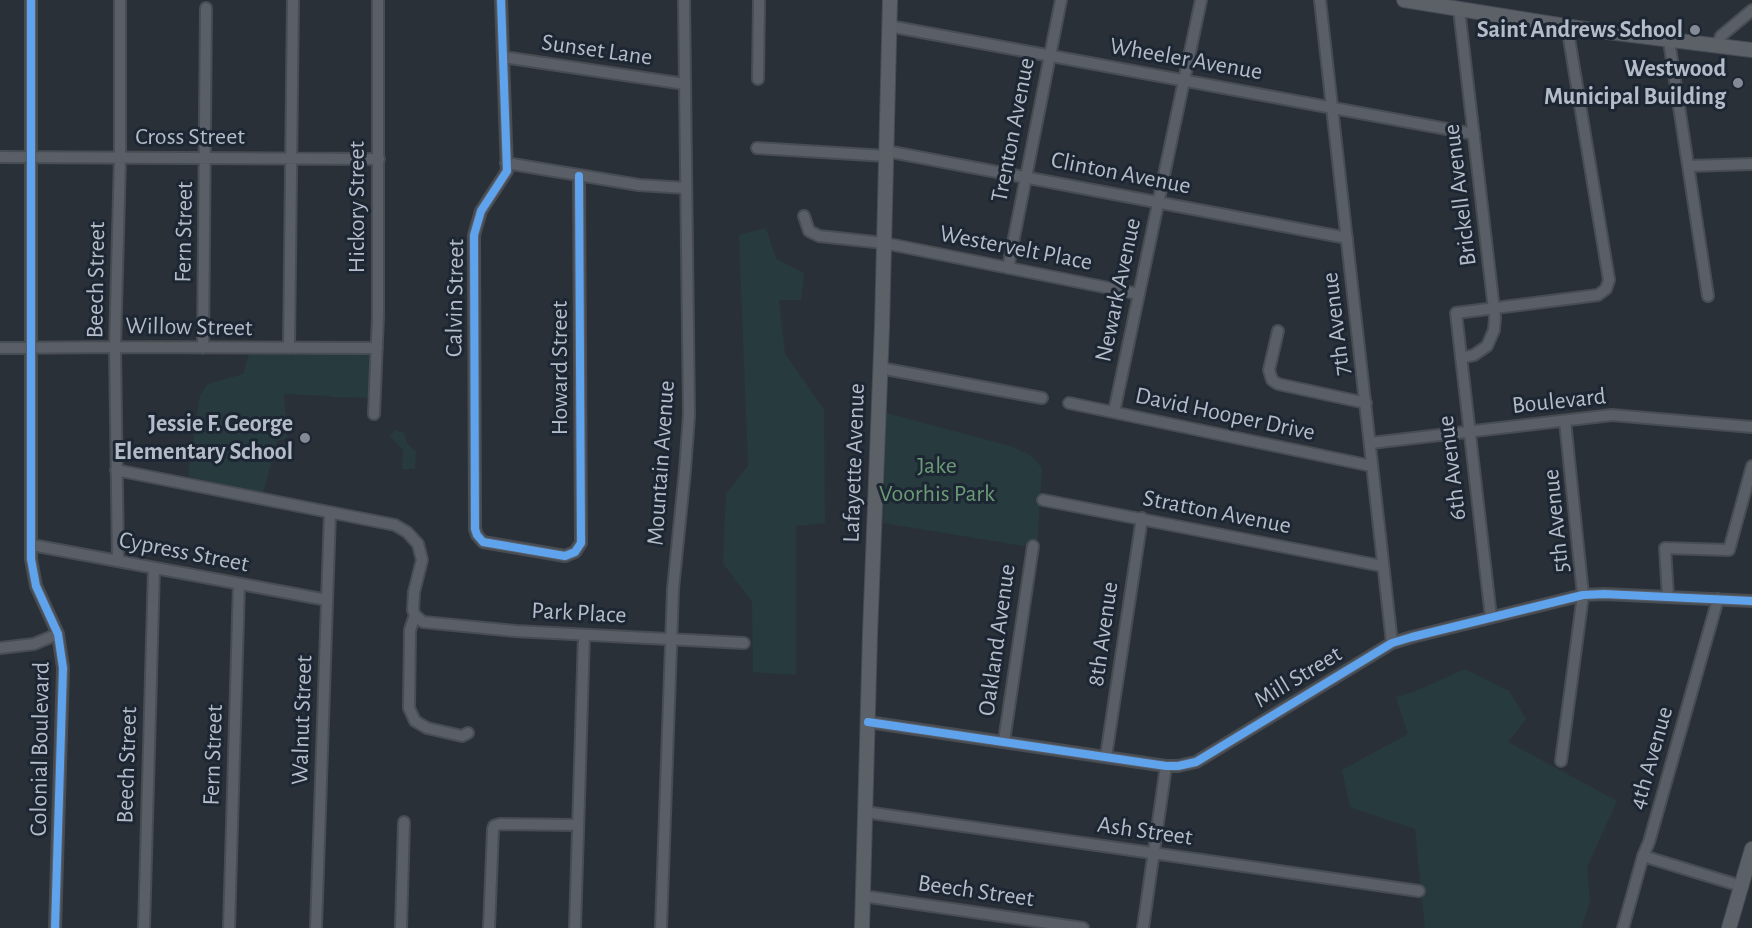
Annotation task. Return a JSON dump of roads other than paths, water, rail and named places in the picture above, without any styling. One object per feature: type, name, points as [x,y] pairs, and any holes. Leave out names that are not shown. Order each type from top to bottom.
[{"type":"main road","name":"Lafayette Avenue","points":[[862,928],[890,0]]},
{"type":"main road","points":[[1404,0],[1462,6],[1567,27],[1752,50]]},
{"type":"main road","points":[[1729,928],[1752,849]]},
{"type":"street","name":"Colonial Boulevard","points":[[31,0],[31,559],[36,586],[58,634],[63,668],[55,928]]},
{"type":"street","name":"Beech Street","points":[[118,561],[115,347],[120,158],[120,0]]},
{"type":"street","points":[[289,348],[293,0]]},
{"type":"street","name":"Hickory Street","points":[[374,414],[379,159],[378,0]]},
{"type":"street","name":"Calvin Street","points":[[501,0],[507,171],[481,211],[474,235],[476,533],[483,542],[570,555]]},
{"type":"street","name":"Mountain Avenue","points":[[661,928],[670,638],[676,552],[688,442],[684,0]]},
{"type":"street","points":[[758,79],[759,0]]},
{"type":"street","name":"Trenton Avenue","points":[[1008,268],[1060,0]]},
{"type":"street","name":"Newark Avenue","points":[[1114,412],[1201,0]]},
{"type":"street","name":"7th Avenue","points":[[1320,0],[1392,643]]},
{"type":"street","name":"Brickell Avenue","points":[[1461,358],[1474,355],[1487,345],[1494,330],[1495,308],[1474,134],[1462,6]]},
{"type":"street","name":"Fern Street","points":[[203,348],[206,8]]},
{"type":"street","points":[[1717,46],[1721,36],[1752,10]]},
{"type":"street","name":"Wheeler Avenue","points":[[890,26],[1474,134]]},
{"type":"street","points":[[1495,308],[1598,295],[1606,289],[1609,280],[1567,27]]},
{"type":"street","points":[[1669,41],[1707,296]]},
{"type":"street","name":"Sunset Lane","points":[[503,57],[685,84]]},
{"type":"street","name":"Clinton Avenue","points":[[757,148],[886,153],[1347,237]]},
{"type":"street","name":"Cross Street","points":[[0,157],[379,159]]},
{"type":"street","points":[[506,163],[639,185],[686,188]]},
{"type":"street","points":[[1688,165],[1752,164]]},
{"type":"street","name":"Howard Street","points":[[570,555],[579,549],[581,543],[579,176]]},
{"type":"street","name":"Westervelt Place","points":[[804,216],[809,231],[819,236],[884,243],[1139,294]]},
{"type":"street","name":"6th Avenue","points":[[1491,617],[1456,313],[1495,308]]},
{"type":"street","points":[[1278,331],[1269,370],[1272,380],[1278,384],[1366,403]]},
{"type":"street","name":"Willow Street","points":[[0,348],[377,348]]},
{"type":"street","points":[[880,368],[1042,398]]},
{"type":"street","name":"David Hooper Drive","points":[[1069,403],[1372,466]]},
{"type":"street","name":"Boulevard","points":[[1371,443],[1612,415],[1752,427]]},
{"type":"street","name":"5th Avenue","points":[[1561,761],[1583,595],[1565,421]]},
{"type":"street","points":[[1668,597],[1665,548],[1729,550],[1752,466]]},
{"type":"street","points":[[116,470],[400,527],[413,538],[421,558],[421,570],[414,592],[412,610],[415,615],[410,630],[409,700],[412,715],[415,720],[427,728],[462,736],[468,733]]},
{"type":"street","name":"Stratton Avenue","points":[[1043,500],[1382,566]]},
{"type":"street","name":"Walnut Street","points":[[316,928],[330,513]]},
{"type":"street","name":"8th Avenue","points":[[1106,756],[1142,518]]},
{"type":"street","name":"Cypress Street","points":[[32,545],[327,600]]},
{"type":"street","name":"Oakland Avenue","points":[[1004,741],[1033,546]]},
{"type":"street","name":"Beech Street","points":[[144,928],[154,568]]},
{"type":"street","name":"Fern Street","points":[[229,928],[239,584]]},
{"type":"street","name":"Mill Street","points":[[868,722],[1178,766],[1196,762],[1392,643],[1583,595],[1752,601]]},
{"type":"street","name":"4th Avenue","points":[[1623,928],[1718,599]]},
{"type":"street","name":"Park Place","points":[[415,615],[423,622],[515,631],[744,643]]},
{"type":"street","points":[[0,648],[34,644],[58,634]]},
{"type":"street","points":[[575,928],[584,635]]},
{"type":"street","points":[[1143,928],[1166,766]]},
{"type":"street","name":"Ash Street","points":[[865,812],[1419,891]]},
{"type":"street","points":[[401,928],[404,822]]},
{"type":"street","points":[[489,928],[493,829],[496,825],[578,825]]},
{"type":"street","points":[[1643,855],[1741,886]]},
{"type":"street","name":"Beech Street","points":[[862,896],[1083,928]]},
{"type":"place","name":"Saint Andrews School","points":[[1695,30]]},
{"type":"place","name":"Westwood Municipal Building","points":[[1738,83]]},
{"type":"place","name":"Jessie F. George Elementary School","points":[[305,438]]},
{"type":"park label","name":"Jake Voorhis Park","points":[[937,480]]}]
